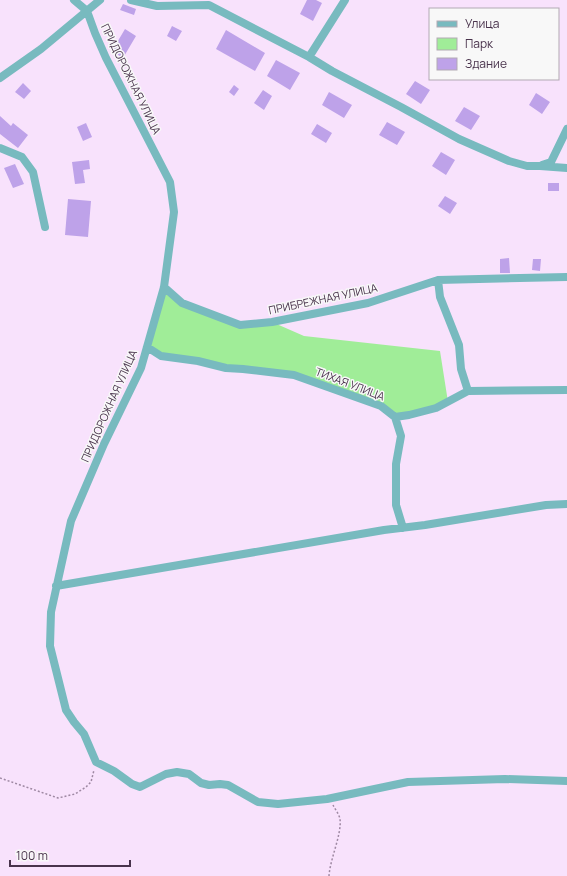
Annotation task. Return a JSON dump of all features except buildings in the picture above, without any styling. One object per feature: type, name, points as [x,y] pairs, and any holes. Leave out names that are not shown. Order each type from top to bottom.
[{"type":"street","points":[[74,0],[87,11]]},
{"type":"street","points":[[0,78],[41,49],[100,0]]},
{"type":"street","points":[[131,0],[157,6],[209,5],[401,106],[459,139],[509,161],[527,166],[567,168]]},
{"type":"street","points":[[309,57],[346,0]]},
{"type":"street","name":"ПРИДОРОЖНАЯ УЛИЦА","points":[[87,11],[94,33],[106,58],[170,182],[174,212],[164,287],[140,368],[104,444],[71,521],[51,612],[50,646],[66,710],[84,734],[96,762]]},
{"type":"street","points":[[540,166],[550,162],[567,129]]},
{"type":"street","points":[[0,148],[22,157],[33,172],[44,227]]},
{"type":"street","name":"ПРИБРЕЖНАЯ УЛИЦА","points":[[164,287],[182,303],[240,325],[272,322],[368,303],[438,280],[567,277]]},
{"type":"street","points":[[438,280],[440,297],[460,345],[461,369],[468,391]]},
{"type":"street","name":"ТИХАЯ УЛИЦА","points":[[146,347],[161,356],[198,361],[226,368],[243,368],[294,375],[381,406],[395,417]]},
{"type":"street","points":[[403,528],[396,505],[396,464],[401,436],[395,417],[436,408],[468,391],[567,390]]},
{"type":"street","points":[[56,586],[538,506],[567,504]]},
{"type":"street","points":[[96,762],[114,770],[132,784],[140,787],[166,774],[177,772],[189,774],[201,783],[209,785],[228,785],[250,798],[266,803],[278,804],[327,799],[408,782],[505,779],[567,781]]},
{"type":"path","points":[[0,778],[58,798],[75,794],[88,785],[91,782],[96,762]]},
{"type":"path","points":[[327,799],[333,805],[340,818],[340,830],[329,866],[328,876]]},
{"type":"green space","points":[[164,287],[182,303],[240,325],[272,322],[304,336],[440,351],[448,402],[395,417],[381,406],[294,375],[161,356],[147,347]]}]
